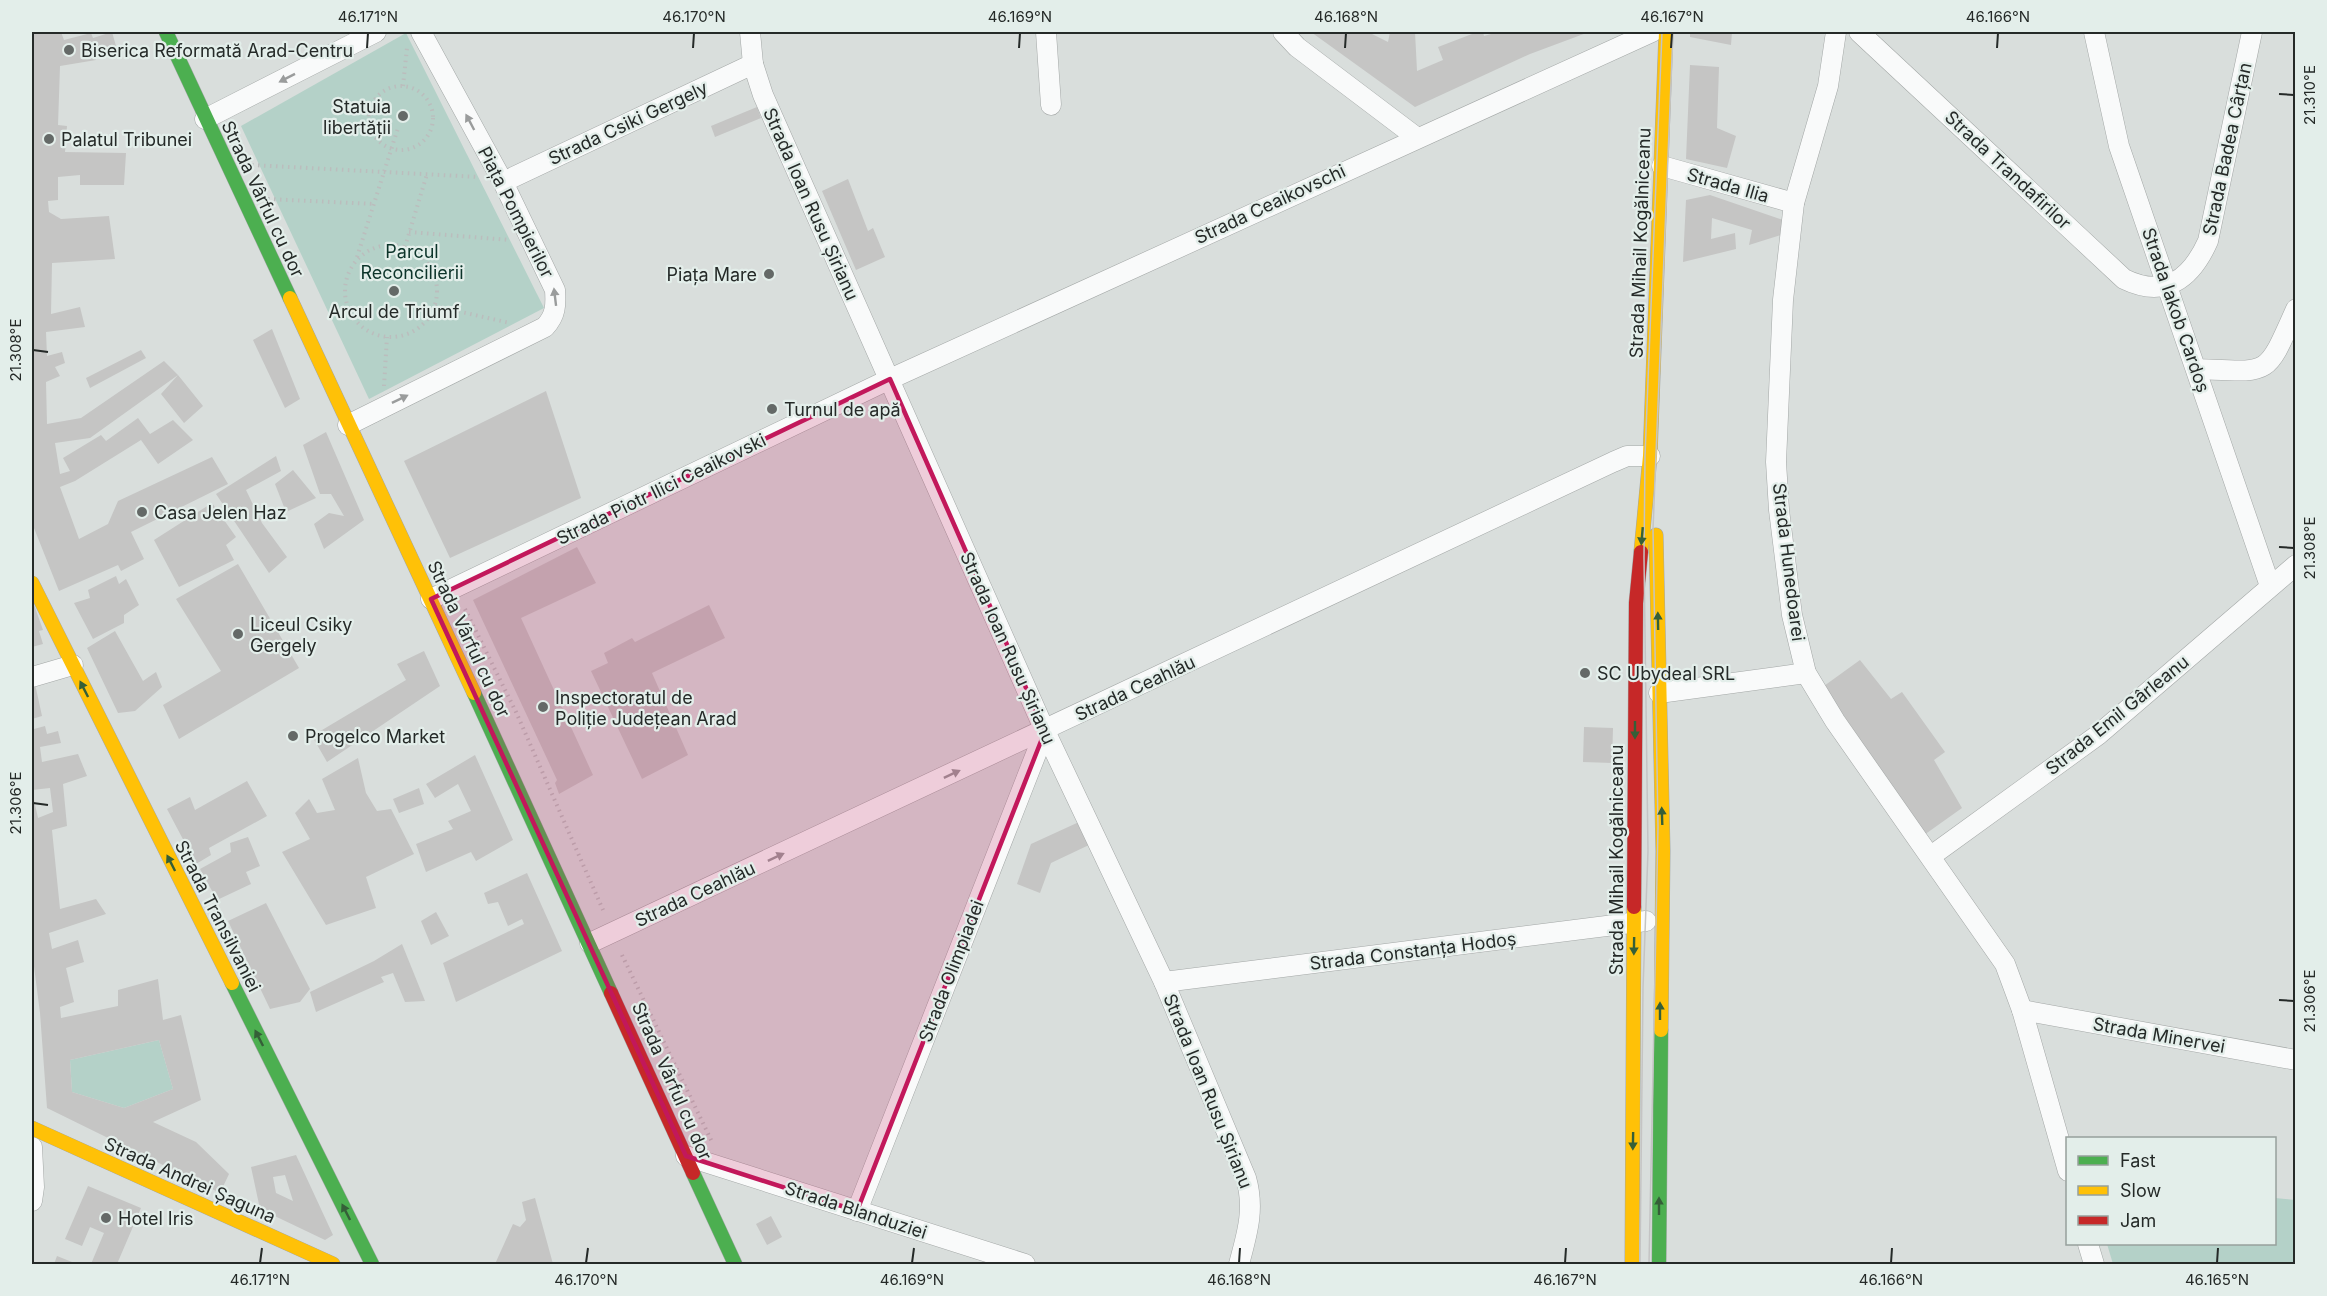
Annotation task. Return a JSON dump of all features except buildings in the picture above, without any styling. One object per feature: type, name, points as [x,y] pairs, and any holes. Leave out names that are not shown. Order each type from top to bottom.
[{"type":"main road","name":"Strada Vârful cu dor","points":[[166,32],[348,425],[432,599],[735,1264]]},
{"type":"main road","name":"Strada Mihail Kogălniceanu","points":[[1632,1264],[1636,603],[1650,456],[1666,32]]},
{"type":"main road","name":"Strada Mihail Kogălniceanu","points":[[1650,456],[1658,562],[1663,851],[1659,1264]]},
{"type":"main road","name":"Strada Transilvaniei","points":[[32,584],[372,1264]]},
{"type":"main road","name":"Strada Andrei Șaguna","points":[[32,1128],[333,1264]]},
{"type":"street","points":[[206,119],[376,32]]},
{"type":"street","name":"Strada Ioan Rusu Șirianu","points":[[750,32],[753,64],[763,95],[1045,731],[1164,982],[1246,1178],[1252,1198],[1251,1218],[1239,1264]]},
{"type":"street","points":[[1046,32],[1051,105]]},
{"type":"street","points":[[1283,32],[1297,47],[1416,137]]},
{"type":"street","name":"Strada Ceaikovschi","points":[[890,379],[1416,137],[1652,32]]},
{"type":"street","name":"Strada Hunedoarei","points":[[1836,32],[1828,86],[1794,203],[1783,300],[1776,462],[1779,510],[1792,615],[1806,673],[1835,721],[2005,964],[2022,1010],[2066,1167]]},
{"type":"street","name":"Strada Trandafirilor","points":[[1859,32],[2124,279],[2150,288],[2167,285]]},
{"type":"street","name":"Strada Iakob Cardoș","points":[[2094,32],[2119,146],[2198,369],[2270,586]]},
{"type":"street","name":"Strada Badea Cârțan","points":[[2167,285],[2182,278],[2198,263],[2208,241],[2252,32]]},
{"type":"street","name":"Piața Pompierilor","points":[[348,425],[538,330],[551,320],[556,307],[555,290],[502,180],[415,37]]},
{"type":"street","name":"Strada Csiki Gergely","points":[[502,180],[753,64]]},
{"type":"street","name":"Strada Ilia","points":[[1662,166],[1794,203]]},
{"type":"street","points":[[2198,369],[2252,371],[2266,367],[2274,357],[2295,309]]},
{"type":"street","name":"Strada Piotr Ilici Ceaikovski","points":[[432,599],[890,379]]},
{"type":"street","name":"Strada Ceahlău","points":[[590,944],[1627,456],[1650,456]]},
{"type":"street","name":"Strada Emil Gârleanu","points":[[1931,856],[2098,735],[2295,565]]},
{"type":"street","points":[[32,677],[73,665]]},
{"type":"street","points":[[1659,693],[1806,673]]},
{"type":"street","name":"Strada Olimpiadei","points":[[857,1211],[1045,731]]},
{"type":"street","name":"Strada Constanța Hodoș","points":[[1164,982],[1662,919]]},
{"type":"street","name":"Strada Minervei","points":[[2022,1010],[2295,1060]]},
{"type":"street","points":[[32,1147],[34,1187],[32,1201]]},
{"type":"street","name":"Strada Blanduziei","points":[[686,1156],[1025,1264]]},
{"type":"street","points":[[2088,1245],[2094,1264]]},
{"type":"path","points":[[403,86],[415,37]]},
{"type":"path","points":[[403,86],[419,91],[432,107],[432,128],[419,145],[410,149],[391,148],[380,141],[373,133],[369,112],[380,94],[388,88],[403,86]]},
{"type":"path","points":[[356,261],[372,248],[387,244],[405,246],[416,252],[427,262],[435,276],[437,291],[435,306],[428,319],[417,330],[403,336],[387,338],[366,329],[350,313],[345,299],[345,283],[356,261],[398,128]]},
{"type":"path","points":[[251,165],[384,171],[502,180]]},
{"type":"path","points":[[405,246],[427,174]]},
{"type":"path","points":[[267,199],[374,204]]},
{"type":"path","points":[[409,232],[532,242]]},
{"type":"path","points":[[435,306],[538,330]]},
{"type":"path","points":[[383,407],[387,338]]},
{"type":"path","points":[[465,609],[516,712],[603,910]]},
{"type":"path","points":[[622,955],[713,1144]]},
{"type":"highlighted area","points":[[890,379],[1045,731],[857,1211],[686,1156],[431,599]]},
{"type":"green space","name":"Parcul Reconcilierii","points":[[406,33],[544,308],[369,399],[241,126]]},
{"type":"green space","points":[[159,1040],[173,1089],[124,1108],[72,1092],[70,1060]]},
{"type":"green space","points":[[2276,1198],[2295,1200],[2295,1264],[2113,1264],[2107,1245],[2276,1245]]},
{"type":"tram line","points":[[1640,1264],[1643,988],[1648,851],[1645,456],[1662,32]]},
{"type":"tram line","points":[[1649,1264],[1658,827],[1653,529],[1673,32]]},
{"type":"traffic: fast","points":[[166,32],[290,298]]},
{"type":"traffic: fast","points":[[474,693],[611,993]]},
{"type":"traffic: fast","points":[[232,983],[372,1264]]},
{"type":"traffic: fast","points":[[1659,1264],[1661,1030]]},
{"type":"traffic: fast","points":[[693,1173],[735,1264]]},
{"type":"traffic: slow","points":[[1641,552],[1650,456],[1666,32]]},
{"type":"traffic: slow","points":[[290,298],[474,693]]},
{"type":"traffic: slow","points":[[1656,535],[1663,851],[1661,1030]]},
{"type":"traffic: slow","points":[[32,583],[232,983]]},
{"type":"traffic: slow","points":[[1632,1264],[1634,907]]},
{"type":"traffic: slow","points":[[32,1128],[333,1264]]},
{"type":"traffic: jam","points":[[1634,907],[1636,603],[1641,552]]},
{"type":"traffic: jam","points":[[611,993],[693,1173]]},
{"type":"place","name":"Biserica Reformată Arad-Centru","points":[[69,50]]},
{"type":"place","name":"Statuia libertății","points":[[403,116]]},
{"type":"place","name":"Palatul Tribunei","points":[[49,139]]},
{"type":"place","name":"Piața Mare","points":[[769,274]]},
{"type":"place","name":"Arcul de Triumf","points":[[394,291]]},
{"type":"place","name":"Turnul de apă","points":[[772,409]]},
{"type":"place","name":"Casa Jelen Haz","points":[[142,512]]},
{"type":"place","name":"Liceul Csiky Gergely","points":[[238,634]]},
{"type":"place","name":"SC Ubydeal SRL","points":[[1585,673]]},
{"type":"place","name":"Inspectoratul de Poliție Județean Arad","points":[[543,707]]},
{"type":"place","name":"Progelco Market","points":[[293,736]]},
{"type":"place","name":"Hotel Iris","points":[[106,1218]]}]
